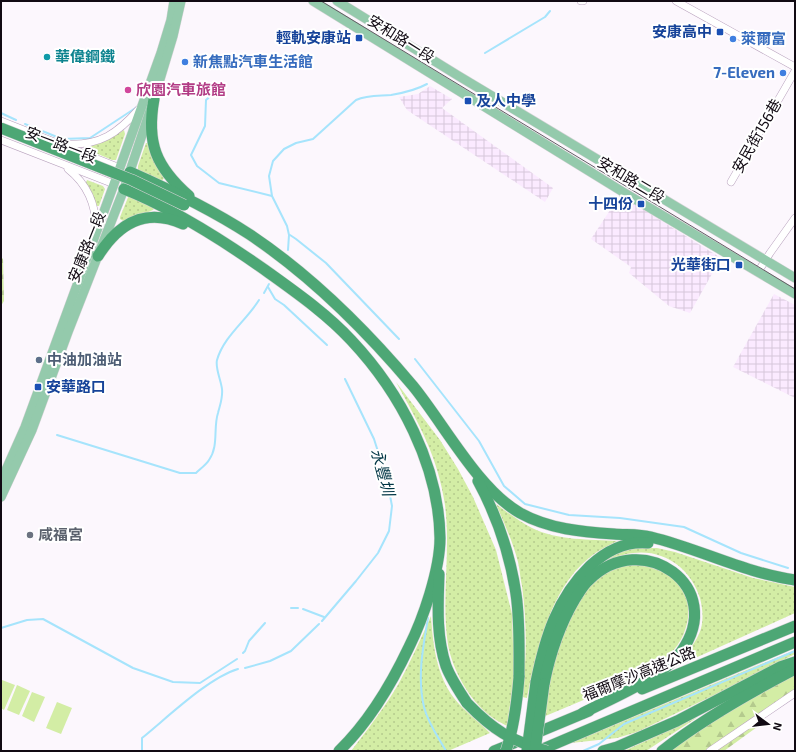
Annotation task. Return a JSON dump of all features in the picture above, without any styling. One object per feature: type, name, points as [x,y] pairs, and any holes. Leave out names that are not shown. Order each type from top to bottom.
[{"type":"highway","points":[[154,99],[151,127],[152,140],[162,166],[172,179],[193,200],[239,228],[319,288],[363,329],[414,388],[466,459],[489,487],[506,503],[520,513],[538,521],[566,530],[648,536],[737,566],[795,580]]},
{"type":"highway","points":[[5,126],[132,180],[183,207],[235,241],[290,281],[341,324],[350,339]]},
{"type":"highway","points":[[2,138],[136,187],[213,220],[246,241],[310,289],[346,319],[363,329]]},
{"type":"highway","points":[[125,170],[206,208]]},
{"type":"highway","points":[[120,187],[171,211],[220,240],[279,280],[315,308],[350,339],[386,382],[411,426],[430,475],[435,497],[440,539],[438,612],[439,634],[446,667],[467,704],[483,721],[501,733],[525,745],[547,751]]},
{"type":"highway","points":[[98,256],[104,246],[118,232],[133,221],[148,218],[166,218],[179,222],[220,240]]},
{"type":"highway","points":[[466,459],[489,501],[500,528],[508,556],[516,595],[519,634],[519,677],[517,704],[506,751]]},
{"type":"highway","points":[[339,751],[379,702],[393,680],[408,649],[424,611],[432,583],[440,539]]},
{"type":"highway","points":[[536,751],[542,652],[559,607],[567,592],[582,573],[605,553],[622,546],[638,542],[678,545]]},
{"type":"highway","points":[[527,751],[540,683],[560,627],[582,587],[603,569],[615,563],[632,559],[662,565],[673,572],[684,583],[693,598],[695,613],[694,625],[690,638],[680,653],[652,677],[583,713]]},
{"type":"highway","name":"福爾摩沙高速公路","points":[[494,751],[795,626]]},
{"type":"highway","name":"福爾摩沙高速公路","points":[[536,751],[795,642]]},
{"type":"highway","points":[[603,751],[617,747],[677,721],[780,667],[795,662]]},
{"type":"highway","points":[[662,751],[711,718],[795,669]]},
{"type":"main road","name":"安和路一段","points":[[312,1],[454,88]]},
{"type":"main road","name":"安和路一段","points":[[337,1],[464,80]]},
{"type":"main road","name":"安康路一段","points":[[125,170],[154,99],[173,36],[179,2]]},
{"type":"main road","name":"安康路一段","points":[[1,497],[32,430],[98,256],[125,170],[142,106],[163,47],[170,20],[179,2]]},
{"type":"main road","name":"安和路二段","points":[[464,80],[795,278]]},
{"type":"main road","name":"安和路二段","points":[[454,88],[795,294]]},
{"type":"main road","points":[[620,189],[627,177]]},
{"type":"main road","name":"安康路一段","points":[[1,481],[25,427],[96,234],[120,187]]},
{"type":"street","points":[[330,12],[337,1]]},
{"type":"street","points":[[676,1],[795,66]]},
{"type":"street","name":"安民街156巷","points":[[731,182],[795,71]]},
{"type":"street","points":[[59,144],[93,143],[103,139],[120,128],[142,106]]},
{"type":"street","name":"安一路一段","points":[[1,121],[5,126],[19,128],[125,170]]},
{"type":"street","points":[[12,144],[19,128]]},
{"type":"street","name":"安一路一段","points":[[2,138],[12,144],[120,187]]},
{"type":"street","points":[[62,164],[78,178],[90,196],[96,219],[96,234]]},
{"type":"street","points":[[758,272],[795,218]]},
{"type":"street","points":[[710,751],[795,694]]},
{"type":"shaded area","points":[[430,86],[452,99],[442,108],[553,188],[545,202],[407,110],[399,97],[418,94]]},
{"type":"shaded area","points":[[620,195],[721,258],[690,313],[669,306],[629,273],[631,267],[591,239]]},
{"type":"shaded area","points":[[774,294],[795,305],[795,398],[733,367]]},
{"type":"green space","points":[[124,130],[125,134],[116,160],[112,160],[86,149],[88,146],[103,142]]},
{"type":"green space","points":[[146,143],[148,143],[164,178],[162,181],[138,171],[138,166]]},
{"type":"green space","points":[[87,180],[103,186],[105,189],[99,206],[96,206],[91,191],[86,183]]},
{"type":"green space","points":[[129,195],[154,208],[153,210],[125,222],[120,219]]},
{"type":"green space","points":[[1,257],[3,259],[4,301],[1,306]]},
{"type":"green space","points":[[396,382],[440,440],[458,469],[473,497],[496,550],[512,614],[514,677],[507,726],[489,715],[475,701],[463,684],[450,655],[445,610],[447,523],[442,488],[438,471],[426,441]]},
{"type":"green space","points":[[496,504],[523,523],[542,532],[574,539],[617,541],[589,558],[564,586],[547,622],[540,642],[527,698],[522,697],[526,655],[526,628],[524,600],[519,568],[511,540]]},
{"type":"green space","points":[[636,548],[657,548],[675,552],[753,578],[795,587],[795,613],[673,668],[688,652],[699,634],[702,625],[702,607],[700,598],[690,578],[683,570],[675,563],[656,554],[633,553],[604,561],[621,552]]},
{"type":"green space","points":[[631,564],[644,564],[655,567],[680,586],[687,600],[688,608],[686,627],[681,640],[673,651],[663,660],[640,675],[543,717],[560,640],[577,604],[588,589],[601,576],[608,571]]},
{"type":"green space","points":[[431,616],[436,658],[448,689],[462,707],[490,733],[448,751],[351,751],[399,683]]},
{"type":"green space","points":[[795,650],[795,654],[731,687],[637,732],[617,738],[571,743]]},
{"type":"green space","points":[[795,673],[795,690],[705,751],[666,751],[741,701]]},
{"type":"green space","points":[[2,680],[15,685],[4,710],[1,708]]},
{"type":"green space","points":[[17,685],[30,691],[19,715],[7,710]]},
{"type":"green space","points":[[32,692],[45,697],[34,722],[22,716]]},
{"type":"green space","points":[[57,702],[72,708],[61,734],[46,728]]},
{"type":"green space","points":[[698,717],[646,751],[624,751]]},
{"type":"green space","points":[[764,722],[724,751],[714,751],[753,725]]},
{"type":"waterway","points":[[485,53],[545,17],[550,11]]},
{"type":"waterway","points":[[161,89],[171,83],[199,88],[211,88],[211,95],[206,100],[205,126],[191,155],[197,166],[219,183],[272,196]]},
{"type":"waterway","points":[[288,250],[289,235],[287,226],[272,196],[269,176],[273,161],[284,149],[296,143],[313,139],[356,100],[368,96],[391,95],[414,90],[427,84]]},
{"type":"waterway","points":[[25,124],[62,139],[90,138],[137,107]]},
{"type":"waterway","points":[[1,113],[16,120]]},
{"type":"waterway","points":[[290,235],[326,263],[399,339]]},
{"type":"waterway","name":"永豐圳","points":[[264,293],[269,284]]},
{"type":"waterway","name":"永豐圳","points":[[268,287],[275,299],[284,305],[327,345]]},
{"type":"waterway","points":[[57,435],[180,473],[196,473],[208,462],[214,449],[222,392],[217,367],[217,360],[220,351],[259,300]]},
{"type":"waterway","points":[[415,359],[479,441],[504,486],[525,504],[569,515],[620,518],[684,527],[741,553],[788,568]]},
{"type":"waterway","name":"永豐圳","points":[[322,621],[378,553],[389,531],[392,506],[387,480],[374,439],[345,379]]},
{"type":"waterway","points":[[291,608],[298,608]]},
{"type":"waterway","points":[[303,609],[324,617]]},
{"type":"waterway","points":[[428,618],[421,673],[422,696],[428,719],[446,751]]},
{"type":"waterway","points":[[1,628],[27,620],[43,619],[133,668],[173,682],[200,683],[237,659]]},
{"type":"waterway","points":[[243,653],[249,641],[265,623]]},
{"type":"waterway","name":"永豐圳","points":[[245,668],[270,661],[291,651],[319,624]]},
{"type":"waterway","points":[[583,751],[599,744],[624,724],[795,651]]},
{"type":"waterway","name":"永豐圳","points":[[142,751],[142,738],[201,689],[226,674],[238,669]]},
{"type":"tram line","points":[[321,1],[795,289]]},
{"type":"place","name":"安康高中","points":[[720,32]]},
{"type":"place","name":"輕軌安康站","points":[[359,38]]},
{"type":"place","name":"萊爾富","points":[[733,39]]},
{"type":"place","name":"華偉鋼鐵","points":[[47,57]]},
{"type":"place","name":"新焦點汽車生活館","points":[[185,62]]},
{"type":"place","name":"7-Eleven","points":[[783,73]]},
{"type":"place","name":"欣園汽車旅館","points":[[128,90]]},
{"type":"place","name":"及人中學","points":[[468,101]]},
{"type":"place","name":"十四份","points":[[641,204]]},
{"type":"place","name":"光華街口","points":[[739,265]]},
{"type":"place","name":"中油加油站","points":[[39,360]]},
{"type":"place","name":"安華路口","points":[[38,387]]},
{"type":"place","name":"咸福宮","points":[[30,535]]}]
